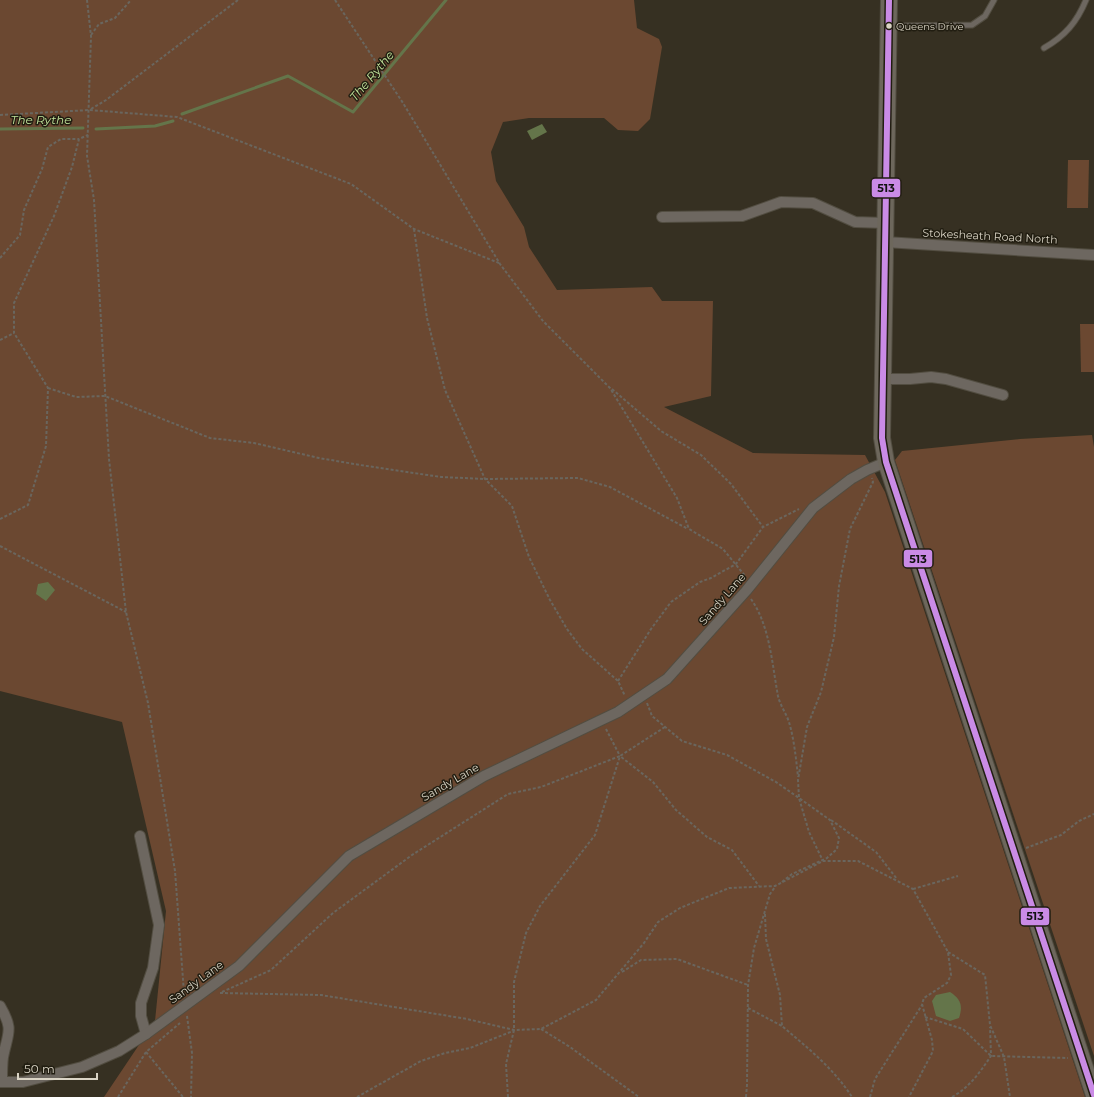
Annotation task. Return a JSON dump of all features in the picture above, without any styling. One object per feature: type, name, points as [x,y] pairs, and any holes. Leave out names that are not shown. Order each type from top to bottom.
[{"type":"main road","points":[[889,0],[882,438],[886,462],[1094,1095]]},
{"type":"street","points":[[662,217],[742,216],[781,202],[814,203],[855,222],[885,223]]},
{"type":"street","name":"Stokesheath Road North","points":[[885,242],[1094,255]]},
{"type":"street","points":[[883,379],[931,377],[946,379],[1003,395]]},
{"type":"street","name":"Sandy Lane","points":[[1,1082],[23,1082],[82,1067],[119,1051],[146,1034],[238,966],[349,856],[484,776],[601,720],[629,705],[667,679],[749,587],[813,508],[851,479],[866,470],[886,462]]},
{"type":"street","points":[[140,836],[159,926],[153,968],[141,1003],[141,1016],[146,1034]]},
{"type":"street","points":[[0,1006],[9,1027],[9,1037],[3,1058],[1,1082]]},
{"type":"lane","points":[[889,26],[972,25],[985,16],[994,0]]},
{"type":"lane","points":[[1044,48],[1072,27],[1086,0]]},
{"type":"path","points":[[87,0],[91,36],[90,110],[87,156],[94,200],[109,460],[126,612],[148,703],[175,871],[185,1005],[192,1053],[191,1097]]},
{"type":"path","points":[[91,36],[99,24],[115,18],[131,0]]},
{"type":"path","points":[[90,110],[106,100],[238,0]]},
{"type":"path","points":[[335,0],[384,74],[500,264],[544,321],[610,388],[661,431],[701,455],[731,484],[763,527]]},
{"type":"path","points":[[0,115],[90,110],[177,117],[351,184],[414,229],[500,264]]},
{"type":"path","points":[[0,258],[20,234],[24,210],[42,170],[48,147],[61,139],[79,139],[88,135]]},
{"type":"path","points":[[0,520],[28,505],[46,446],[48,388],[14,333],[14,303],[54,216],[72,167],[79,139]]},
{"type":"path","points":[[414,229],[427,318],[445,390],[485,479],[512,506],[529,557],[550,600],[567,629],[582,649],[618,681],[629,705]]},
{"type":"path","points":[[0,340],[14,333]]},
{"type":"path","points":[[48,388],[76,397],[105,396],[210,438],[254,443],[319,458],[441,477],[485,479],[578,478],[610,487],[723,549],[736,564],[749,587],[757,607],[775,671],[778,698],[789,722],[795,750],[799,798],[809,832],[823,861]]},
{"type":"path","points":[[610,388],[677,498],[689,529]]},
{"type":"path","points":[[798,780],[807,727],[821,692],[834,637],[839,586],[850,529],[863,499],[873,482],[866,470]]},
{"type":"path","points":[[618,681],[647,634],[671,602],[700,582],[711,578],[736,564],[763,527],[806,506]]},
{"type":"path","points":[[0,546],[126,612]]},
{"type":"path","points":[[644,695],[652,716],[682,742],[728,755],[776,782],[876,852],[898,880]]},
{"type":"path","points":[[601,720],[620,756],[653,782],[676,810],[706,836],[732,850],[759,886]]},
{"type":"path","points":[[215,997],[270,970],[333,913],[412,855],[508,794],[541,787],[620,756],[665,727]]},
{"type":"path","points":[[508,1097],[506,1064],[514,1030],[514,982],[526,933],[540,906],[595,835],[620,756]]},
{"type":"path","points":[[1014,853],[1061,835],[1079,821],[1094,814]]},
{"type":"path","points":[[203,992],[321,995],[467,1019],[514,1030],[541,1029],[596,1000],[644,943],[658,922],[680,908],[729,888],[775,886],[823,861],[837,849],[839,838],[830,820]]},
{"type":"path","points":[[823,861],[858,861],[898,880],[913,889],[948,952],[951,975],[947,983],[924,998],[922,1004],[875,1079],[870,1097]]},
{"type":"path","points":[[913,889],[958,876]]},
{"type":"path","points":[[746,1097],[748,985],[754,948],[770,894],[775,886]]},
{"type":"path","points":[[765,911],[766,939],[780,995],[782,1026]]},
{"type":"path","points":[[948,952],[986,975],[991,1056],[974,1080],[960,1093],[952,1097]]},
{"type":"path","points":[[619,974],[641,960],[676,959],[748,985]]},
{"type":"path","points":[[909,1097],[933,1051],[932,1040],[922,1004]]},
{"type":"path","points":[[748,1008],[782,1026],[817,1056],[844,1085],[852,1097]]},
{"type":"path","points":[[118,1097],[146,1052],[193,1013]]},
{"type":"path","points":[[925,1017],[963,1029],[991,1056],[1082,1058]]},
{"type":"path","points":[[990,1025],[1004,1057],[1010,1097]]},
{"type":"path","points":[[541,1029],[570,1047],[639,1097]]},
{"type":"path","points":[[357,1097],[421,1061],[445,1053],[470,1048],[514,1030]]},
{"type":"path","points":[[146,1052],[183,1097]]},
{"type":"shaded area","points":[[0,0],[634,0],[637,28],[659,39],[662,47],[650,119],[638,131],[618,130],[604,118],[529,118],[503,122],[491,152],[496,181],[524,227],[529,247],[557,290],[652,287],[662,301],[713,301],[711,396],[664,407],[753,453],[865,455],[885,492],[1085,1097],[104,1097],[155,1021],[166,911],[122,722],[0,691]]},
{"type":"shaded area","points":[[542,124],[547,132],[532,140],[527,131]]},
{"type":"shaded area","points":[[1068,160],[1089,160],[1088,208],[1067,208]]},
{"type":"shaded area","points":[[1080,324],[1094,324],[1094,372],[1081,372]]},
{"type":"shaded area","points":[[1092,435],[1094,447],[1094,1056],[895,460],[902,451],[1020,439]]},
{"type":"shaded area","points":[[48,582],[55,590],[46,601],[36,594],[38,584]]},
{"type":"shaded area","points":[[950,992],[959,1000],[961,1010],[959,1018],[950,1021],[936,1016],[932,1001],[936,995]]},
{"type":"waterway","name":"The Rythe","points":[[182,114],[288,76],[353,112],[446,0]]},
{"type":"waterway","name":"The Rythe","points":[[96,129],[155,126],[173,121]]},
{"type":"waterway","name":"The Rythe","points":[[0,129],[83,128]]},
{"type":"transit line","name":"513","points":[[889,0],[882,438],[886,462],[1094,1095]]},
{"type":"place","name":"Queens Drive","points":[[889,26]]}]
